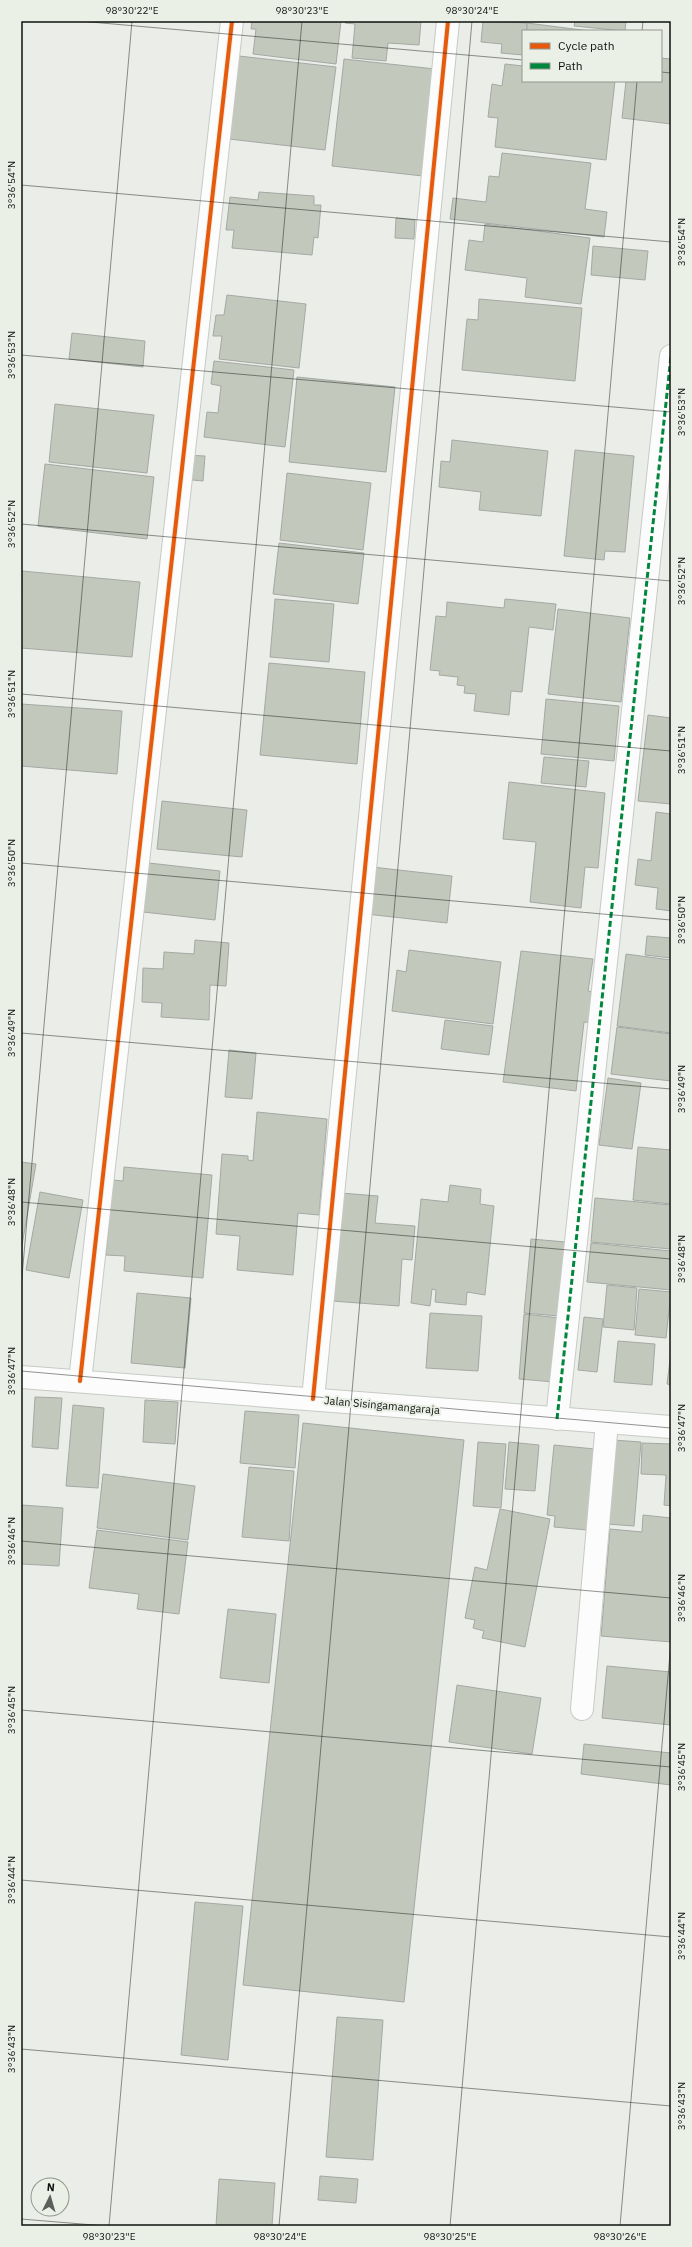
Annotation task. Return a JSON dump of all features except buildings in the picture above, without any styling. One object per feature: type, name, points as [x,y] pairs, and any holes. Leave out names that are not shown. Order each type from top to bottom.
[{"type":"street","points":[[80,1381],[232,21]]},
{"type":"street","points":[[313,1399],[448,21]]},
{"type":"street","points":[[557,1419],[671,356]]},
{"type":"street","name":"Jalan Sisingamangaraja","points":[[21,1377],[671,1427]]},
{"type":"street","points":[[582,1709],[607,1422]]},
{"type":"marked path","points":[[557,1419],[671,356]]},
{"type":"cycle path","points":[[80,1381],[232,21]]},
{"type":"cycle path","points":[[313,1399],[448,21]]}]
